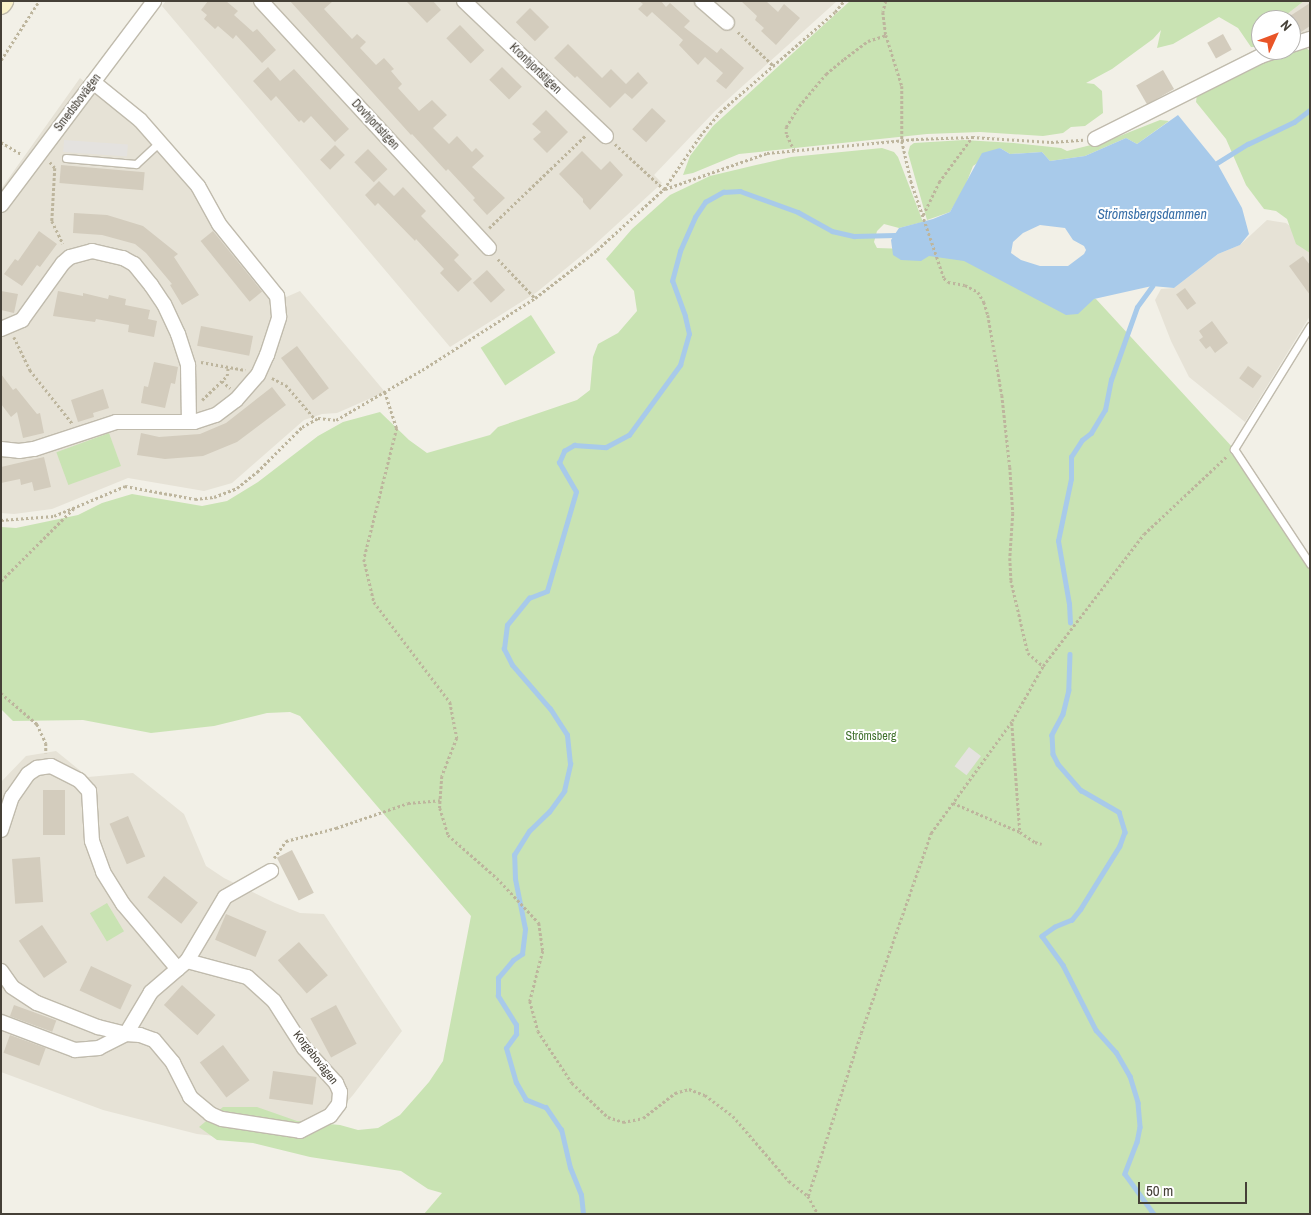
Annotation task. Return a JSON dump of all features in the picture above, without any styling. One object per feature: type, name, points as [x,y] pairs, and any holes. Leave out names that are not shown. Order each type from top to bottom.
[{"type":"street","name":"Smedsbovägen","points":[[1,205],[154,1]]},
{"type":"street","name":"Dovhjortstigen","points":[[261,1],[489,248]]},
{"type":"street","name":"Kronhjortstigen","points":[[464,1],[601,131]]},
{"type":"street","points":[[702,1],[727,23]]},
{"type":"street","points":[[1095,139],[1253,60]]},
{"type":"street","points":[[1,449],[19,451],[34,448],[116,422],[189,417],[203,420],[220,412],[248,388],[267,355],[280,317],[280,306],[277,296],[226,234],[198,186],[140,120],[93,82]]},
{"type":"street","points":[[6,328],[22,320],[63,263],[70,257],[92,250],[112,253],[134,264],[164,304],[186,356],[189,417]]},
{"type":"street","points":[[1,830],[12,796],[21,781],[37,768],[51,766],[73,776],[89,791],[92,841],[103,872],[123,904],[182,965]]},
{"type":"street","points":[[1,1022],[75,1050],[99,1048],[126,1034],[150,992],[182,965],[225,897],[271,871]]},
{"type":"street","name":"Korgebovägen","points":[[1,972],[12,987],[37,1003],[98,1027],[126,1034],[140,1035],[154,1040],[173,1062],[190,1097],[199,1106],[222,1118],[300,1131],[330,1116],[339,1104],[340,1092],[336,1083],[304,1048],[274,1001],[246,977],[182,965]]},
{"type":"lane","points":[[66,158],[134,164],[140,161],[160,142]]},
{"type":"lane","points":[[1310,326],[1234,449],[1310,564]]},
{"type":"path","points":[[1,60],[39,1]]},
{"type":"path","points":[[1,520],[54,516],[125,486],[195,499],[214,497],[237,488],[257,472],[302,428],[318,418],[336,420],[384,392],[536,298],[597,250],[664,189],[700,136],[720,112],[835,12],[844,1]]},
{"type":"path","points":[[886,1],[883,12],[886,35],[902,86],[902,141],[911,181],[944,278],[948,282],[966,285],[978,292],[984,302],[988,315],[1002,395],[1010,467],[1013,513],[1010,558],[1011,580],[1028,654],[1043,666]]},
{"type":"path","points":[[727,23],[774,66]]},
{"type":"path","points":[[794,151],[786,134],[786,127],[799,106],[826,74],[844,59],[868,41],[886,35]]},
{"type":"path","points":[[479,237],[601,131],[664,189]]},
{"type":"path","points":[[664,189],[766,154],[972,136],[1051,142],[1095,139]]},
{"type":"path","points":[[924,216],[939,182],[947,174],[972,136]]},
{"type":"path","points":[[1,142],[55,168],[52,221],[70,257]]},
{"type":"path","points":[[489,248],[536,298]]},
{"type":"path","points":[[6,328],[30,370],[80,433]]},
{"type":"path","points":[[189,417],[227,376],[228,367]]},
{"type":"path","points":[[384,392],[397,428],[364,559],[374,602],[450,702],[457,738],[442,776],[440,800],[440,808],[448,835],[524,904],[539,923],[543,951],[530,1001],[538,1031],[572,1083],[608,1117],[623,1122],[643,1118],[675,1093],[689,1089],[705,1095],[733,1116],[789,1181],[808,1196],[818,1214]]},
{"type":"path","points":[[808,1196],[861,1033],[931,834],[1012,721],[1043,666],[1144,534],[1234,449]]},
{"type":"path","points":[[1,581],[75,507]]},
{"type":"path","points":[[1,693],[38,724],[46,743],[46,766]]},
{"type":"path","points":[[1012,721],[1020,832]]},
{"type":"path","points":[[271,871],[272,861],[286,841],[336,828],[408,803],[440,800]]},
{"type":"path","points":[[953,803],[1020,832],[1035,842],[1042,844]]},
{"type":"shaded area","points":[[166,1],[837,1],[715,111],[654,175],[662,183],[591,248],[537,292],[450,347],[162,6]]},
{"type":"shaded area","points":[[1304,1],[1310,1],[1310,51],[1301,38],[1301,10],[1292,10]]},
{"type":"shaded area","points":[[80,78],[137,126],[164,154],[284,298],[300,291],[385,392],[337,413],[322,414],[304,420],[232,483],[204,491],[128,478],[52,509],[14,514],[1,513],[1,189]]},
{"type":"shaded area","points":[[64,140],[128,144],[127,156],[63,152]]},
{"type":"shaded area","points":[[1267,220],[1286,223],[1310,241],[1310,316],[1245,422],[1189,377],[1171,341],[1155,300],[1161,289],[1174,288],[1218,254],[1240,245]]},
{"type":"shaded area","points":[[969,747],[981,756],[967,775],[955,766]]},
{"type":"shaded area","points":[[56,751],[88,777],[133,773],[184,814],[206,866],[224,878],[275,903],[300,913],[324,914],[402,1031],[353,1095],[317,1136],[302,1146],[197,1134],[103,1110],[1,1072],[1,782],[26,756]]},
{"type":"green space","points":[[850,1],[1304,1],[1292,10],[1251,10],[1251,47],[1238,28],[1219,17],[1173,44],[1157,48],[1161,30],[1153,39],[1112,69],[1086,83],[1094,84],[1102,91],[1103,113],[1085,126],[1071,127],[1063,133],[1043,136],[980,132],[927,134],[739,154],[693,173],[683,175],[690,156],[713,126]]},
{"type":"green space","points":[[1305,47],[1310,51],[1310,253],[1296,244],[1287,219],[1276,211],[1264,209],[1246,185],[1226,139],[1196,102],[1197,95],[1262,60],[1301,60],[1301,48]]},
{"type":"green space","points":[[1160,120],[1169,121],[1137,144],[1126,138],[1085,156],[1050,161],[1042,152],[1010,154],[1000,148],[973,166],[964,189],[950,212],[927,220],[908,153],[910,146],[914,143],[964,140],[1061,148],[1067,151],[1107,141]]},
{"type":"green space","name":"Strömsberg","points":[[882,148],[894,152],[898,157],[923,222],[899,228],[884,224],[877,231],[874,242],[877,248],[965,251],[1096,299],[1234,449],[1310,570],[1310,1214],[424,1214],[442,1193],[428,1189],[401,1171],[310,1157],[253,1143],[217,1140],[199,1127],[223,1107],[257,1107],[297,1121],[340,1125],[358,1130],[378,1128],[400,1115],[429,1082],[443,1061],[471,916],[300,716],[290,712],[267,713],[214,726],[151,733],[83,720],[13,721],[1,709],[1,527],[16,528],[78,515],[102,503],[132,494],[202,506],[227,501],[258,482],[318,436],[343,422],[380,412],[409,440],[427,453],[490,435],[498,427],[577,400],[590,390],[593,357],[598,344],[618,333],[637,311],[634,291],[606,259],[632,229],[670,195],[710,176],[791,157]]},
{"type":"green space","points":[[531,315],[556,353],[505,385],[481,348]]},
{"type":"green space","points":[[109,433],[121,466],[68,485],[56,452]]},
{"type":"green space","points":[[107,903],[124,931],[107,942],[90,913]]},
{"type":"water","name":"Strömsbergsdammen","points":[[1178,115],[1217,163],[1242,208],[1249,234],[1240,245],[1218,254],[1174,288],[1152,286],[1094,299],[1078,314],[1066,315],[964,261],[929,256],[921,261],[901,260],[893,255],[891,240],[899,228],[933,219],[950,212],[982,153],[1000,148],[1010,154],[1042,152],[1050,161],[1085,156],[1126,138],[1137,144]],"holes":[[[1040,225],[1065,228],[1073,240],[1084,246],[1086,250],[1084,254],[1068,266],[1040,266],[1021,260],[1011,253],[1013,242],[1023,233]]]},
{"type":"building","points":[[208,1],[226,1],[238,11],[234,15],[253,32],[257,29],[276,50],[262,63],[236,35],[233,39],[218,26],[215,29],[204,19],[207,15],[201,10]]},
{"type":"building","points":[[290,1],[333,1],[324,9],[352,39],[357,34],[366,42],[360,48],[376,65],[384,58],[394,69],[391,71],[402,84],[398,88],[419,111],[432,100],[447,115],[433,128],[449,144],[457,136],[472,152],[476,148],[484,156],[472,167],[505,198],[487,215],[473,200],[475,198],[448,169],[446,171],[411,135]]},
{"type":"building","points":[[406,1],[433,1],[441,10],[427,23]]},
{"type":"building","points":[[639,1],[661,1],[666,7],[670,3],[690,21],[684,27],[717,53],[721,48],[744,68],[726,89],[716,81],[723,73],[705,57],[698,65],[679,45],[683,40],[652,12],[647,17],[638,9],[643,4]]},
{"type":"building","points":[[741,1],[766,1],[778,12],[784,4],[800,18],[776,45],[761,31],[764,28],[755,20],[757,16]]},
{"type":"building","points":[[1310,3],[1310,26],[1301,32],[1301,10],[1299,10]]},
{"type":"building","points":[[530,8],[549,27],[535,41],[516,22]]},
{"type":"building","points":[[460,25],[484,50],[471,63],[446,38]]},
{"type":"building","points":[[1223,34],[1232,50],[1216,58],[1207,43]]},
{"type":"building","points":[[568,44],[602,78],[611,69],[626,84],[638,72],[648,83],[632,99],[625,93],[610,108],[577,76],[575,78],[554,58]]},
{"type":"building","points":[[268,67],[280,81],[294,69],[349,129],[335,142],[311,116],[304,123],[301,120],[299,122],[276,96],[271,101],[253,81]]},
{"type":"building","points":[[502,67],[522,87],[509,100],[489,80]]},
{"type":"building","points":[[1163,70],[1174,89],[1147,105],[1136,86]]},
{"type":"building","points":[[652,108],[666,121],[646,142],[632,129]]},
{"type":"building","points":[[546,110],[568,132],[547,153],[533,139],[541,132],[532,124]]},
{"type":"building","points":[[335,145],[345,155],[330,170],[320,160]]},
{"type":"building","points":[[368,149],[387,169],[374,182],[354,162]]},
{"type":"building","points":[[582,151],[601,170],[610,161],[623,175],[590,210],[583,202],[583,199],[559,174]]},
{"type":"building","points":[[61,165],[145,172],[143,190],[59,183]]},
{"type":"building","points":[[379,181],[394,196],[403,187],[426,211],[421,216],[459,255],[454,260],[472,279],[458,292],[440,273],[444,269],[416,239],[415,241],[378,203],[375,206],[365,195]]},
{"type":"building","points":[[74,213],[107,215],[143,226],[178,254],[174,257],[199,295],[182,305],[170,285],[172,284],[146,253],[135,244],[102,235],[73,233]]},
{"type":"building","points":[[39,231],[57,244],[40,267],[37,265],[22,286],[4,274],[15,259],[18,261]]},
{"type":"building","points":[[213,231],[262,292],[250,302],[201,241]]},
{"type":"building","points":[[1303,256],[1310,265],[1310,295],[1289,266]]},
{"type":"building","points":[[487,270],[505,290],[491,303],[473,283]]},
{"type":"building","points":[[1185,288],[1196,303],[1187,310],[1176,294]]},
{"type":"building","points":[[1,291],[18,294],[14,313],[1,310]]},
{"type":"building","points":[[58,291],[83,296],[83,293],[108,299],[109,295],[126,299],[125,305],[150,310],[148,319],[157,321],[154,337],[128,332],[129,325],[96,319],[95,322],[53,316]]},
{"type":"building","points":[[1212,321],[1228,343],[1215,353],[1210,346],[1206,349],[1199,340],[1203,337],[1199,331]]},
{"type":"building","points":[[201,326],[253,336],[249,356],[197,346]]},
{"type":"building","points":[[297,346],[329,388],[313,400],[281,358]]},
{"type":"building","points":[[154,362],[178,367],[175,384],[171,383],[165,408],[141,403],[144,386],[148,387]]},
{"type":"building","points":[[1248,366],[1262,376],[1253,388],[1239,378]]},
{"type":"building","points":[[1,374],[13,390],[16,388],[37,414],[40,413],[44,433],[23,438],[17,412],[11,417],[1,404]]},
{"type":"building","points":[[272,387],[286,405],[237,442],[203,456],[165,459],[137,455],[141,433],[159,437],[200,434],[226,423]]},
{"type":"building","points":[[103,389],[109,408],[93,413],[94,417],[78,422],[71,400]]},
{"type":"building","points":[[44,457],[51,487],[34,491],[32,482],[21,485],[20,479],[1,483],[1,467]]},
{"type":"building","points":[[43,790],[65,790],[65,835],[43,835]]},
{"type":"building","points":[[128,816],[145,857],[127,864],[110,824]]},
{"type":"building","points":[[292,850],[314,893],[299,900],[277,858]]},
{"type":"building","points":[[40,857],[43,902],[15,904],[12,859]]},
{"type":"building","points":[[164,876],[198,902],[181,924],[147,897]]},
{"type":"building","points":[[226,914],[267,931],[256,957],[215,940]]},
{"type":"building","points":[[42,925],[67,962],[44,978],[19,941]]},
{"type":"building","points":[[299,942],[328,975],[307,994],[278,960]]},
{"type":"building","points":[[91,966],[132,985],[120,1009],[80,990]]},
{"type":"building","points":[[182,985],[215,1015],[197,1035],[164,1005]]},
{"type":"building","points":[[14,1005],[56,1020],[52,1032],[10,1016]]},
{"type":"building","points":[[336,1005],[357,1044],[331,1057],[310,1019]]},
{"type":"building","points":[[10,1035],[46,1048],[39,1066],[4,1053]]},
{"type":"building","points":[[223,1045],[249,1080],[226,1098],[200,1062]]},
{"type":"building","points":[[273,1071],[317,1077],[313,1105],[269,1099]]},
{"type":"waterway","points":[[1217,163],[1248,144],[1294,122],[1310,110]]},
{"type":"waterway","points":[[583,1214],[581,1195],[570,1168],[561,1130],[546,1108],[526,1100],[516,1083],[506,1048],[516,1034],[516,1025],[498,996],[498,978],[513,960],[522,954],[525,929],[515,879],[514,855],[529,831],[549,812],[564,791],[570,764],[567,735],[550,709],[512,665],[504,649],[507,625],[529,598],[547,591],[576,492],[559,463],[564,451],[574,445],[606,447],[629,435],[680,365],[689,334],[685,316],[672,281],[680,251],[695,217],[705,202],[723,192],[740,191],[798,212],[832,231],[854,236],[895,235]]},
{"type":"waterway","points":[[1070,623],[1069,604],[1058,541],[1071,479],[1071,457],[1082,440],[1091,433],[1105,410],[1111,380],[1137,307],[1152,286]]},
{"type":"waterway","points":[[1070,654],[1069,690],[1063,714],[1052,735],[1053,754],[1058,764],[1081,790],[1119,812],[1125,832],[1120,846],[1081,909],[1072,920],[1055,927],[1042,936],[1063,965],[1096,1030],[1116,1052],[1130,1076],[1138,1103],[1140,1127],[1137,1142],[1125,1174],[1154,1214]]}]
